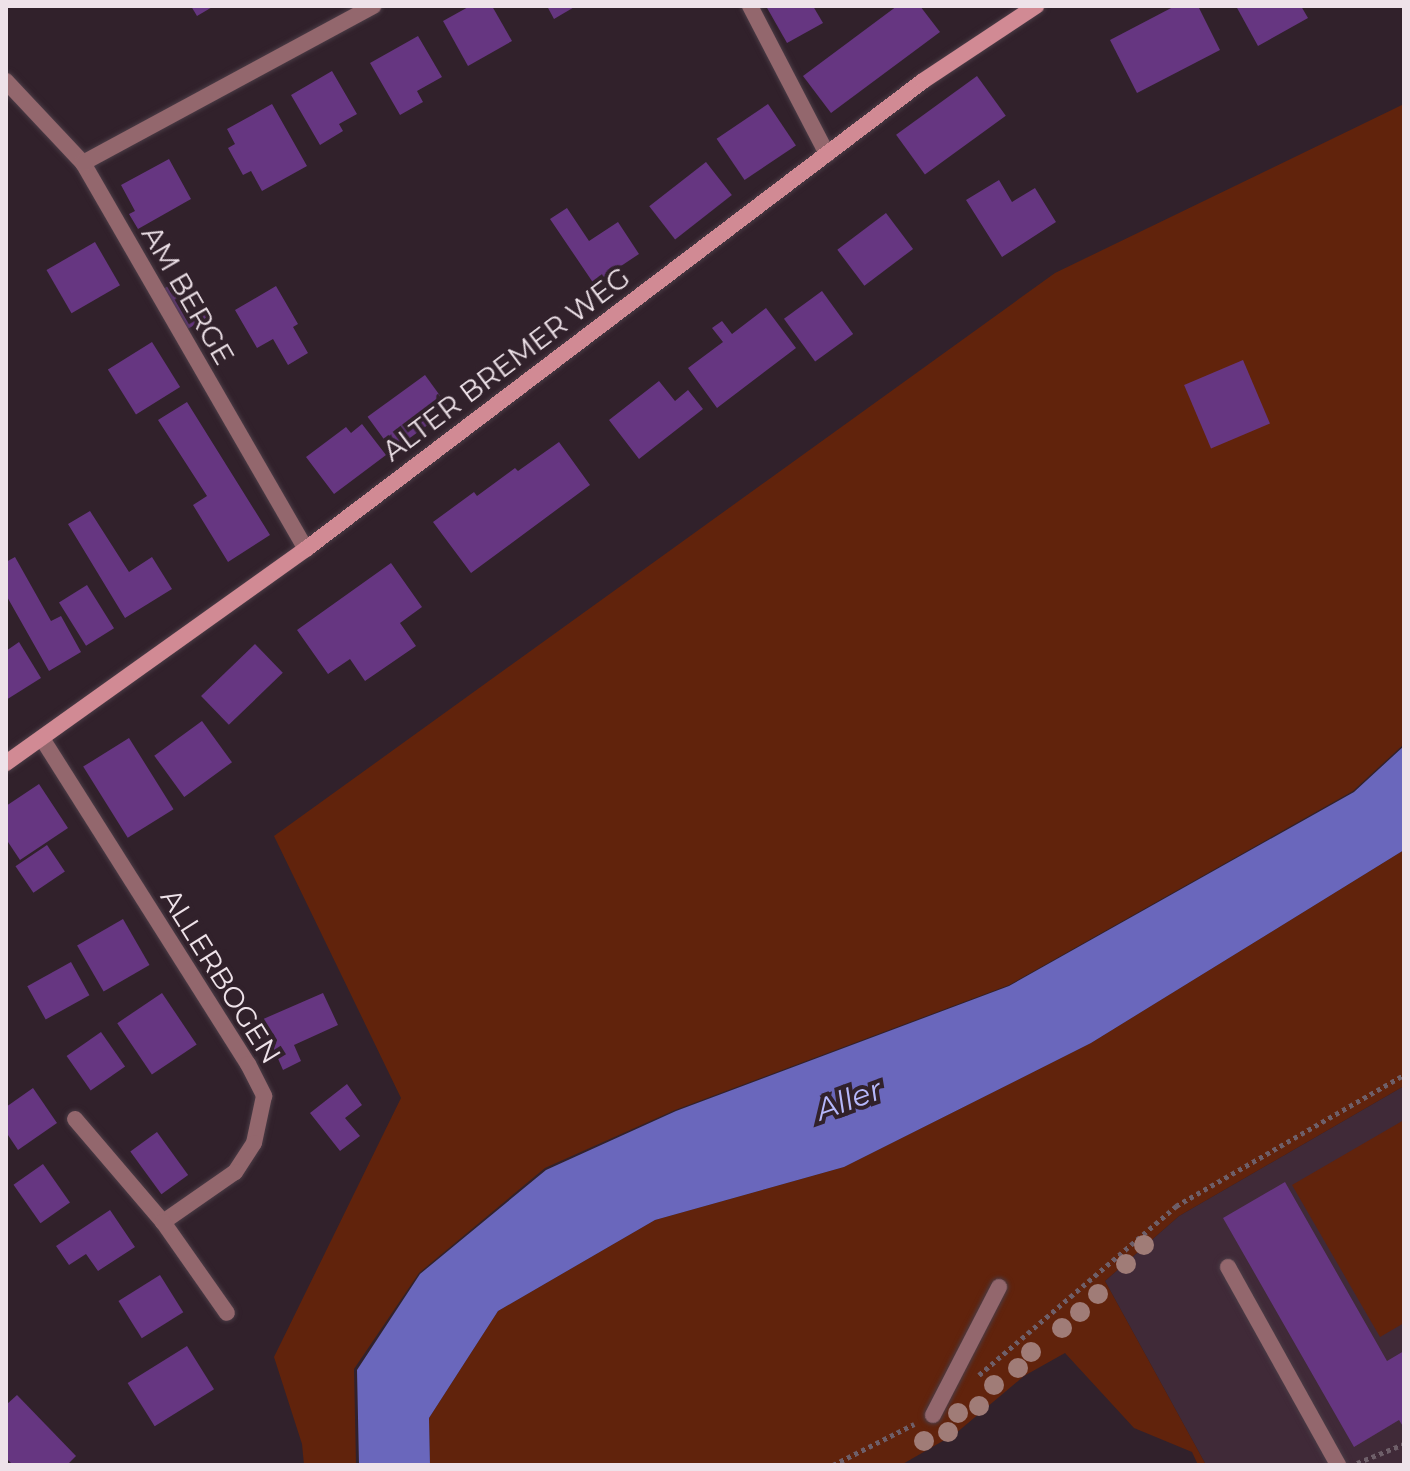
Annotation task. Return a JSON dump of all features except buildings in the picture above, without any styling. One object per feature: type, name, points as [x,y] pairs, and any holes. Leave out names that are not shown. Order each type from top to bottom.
[{"type":"street","points":[[83,163],[373,6]]},
{"type":"street","points":[[750,6],[827,154]]},
{"type":"street","name":"ALTER BREMER WEG","points":[[6,763],[43,740],[306,549],[923,81],[1036,6]]},
{"type":"street","name":"AM BERGE","points":[[6,81],[83,163],[306,549]]},
{"type":"street","name":"ALLERBOGEN","points":[[43,740],[248,1064],[264,1096],[254,1143],[235,1172],[163,1222]]},
{"type":"street","points":[[75,1119],[163,1222],[227,1313]]},
{"type":"street","points":[[1228,1267],[1338,1465]]},
{"type":"street","points":[[933,1415],[999,1287]]},
{"type":"path","points":[[968,1385],[1176,1206],[1404,1075]]},
{"type":"path","points":[[833,1465],[933,1415]]},
{"type":"path","points":[[1352,1465],[1404,1444]]},
{"type":"shaded area","points":[[1404,104],[1404,744],[1353,791],[1009,985],[675,1110],[545,1168],[419,1273],[354,1369],[356,1465],[304,1465],[302,1444],[274,1357],[401,1098],[274,836],[1055,273]]},
{"type":"shaded area","points":[[1404,850],[1404,1086],[1179,1216],[1105,1281],[1206,1465],[1198,1465],[1192,1452],[1134,1428],[1065,1353],[1024,1376],[955,1434],[901,1465],[430,1465],[429,1418],[498,1311],[655,1220],[844,1167],[1091,1043]]},
{"type":"shaded area","points":[[1404,1086],[1404,1465],[1206,1465],[1105,1281],[1179,1216]]},
{"type":"shaded area","points":[[1404,1120],[1404,1323],[1380,1337],[1292,1185]]},
{"type":"water","name":"Aller","points":[[1404,746],[1404,850],[1091,1043],[844,1167],[655,1220],[498,1311],[429,1418],[430,1465],[359,1465],[357,1370],[420,1274],[546,1170],[676,1111],[1009,986],[1354,792]]}]
